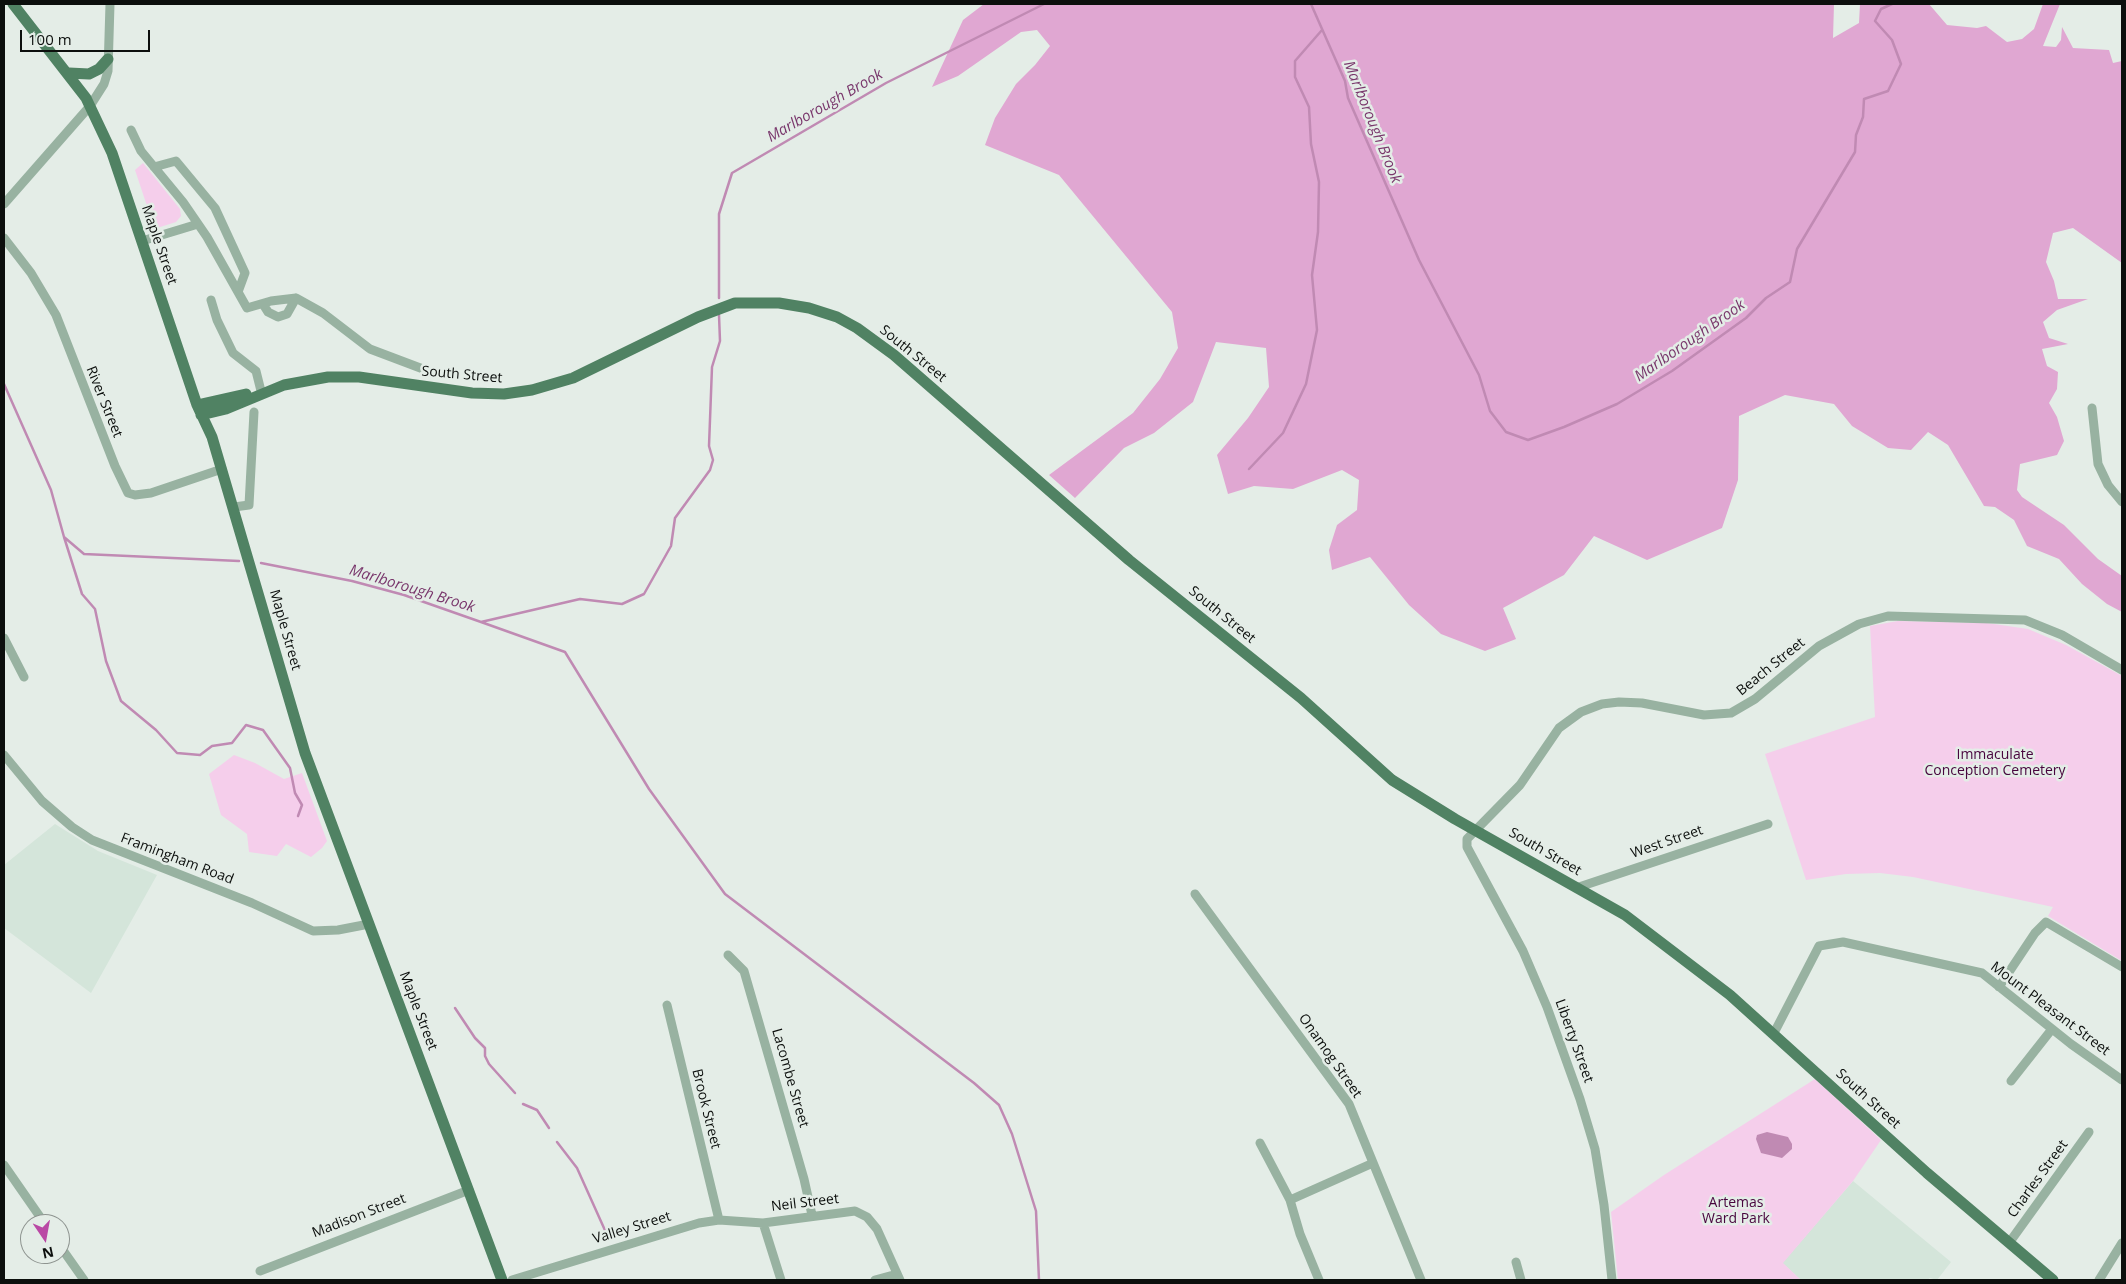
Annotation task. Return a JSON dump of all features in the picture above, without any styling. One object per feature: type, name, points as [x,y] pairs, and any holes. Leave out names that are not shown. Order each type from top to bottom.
[{"type":"main road","name":"Maple Street","points":[[13,4],[69,74],[90,106],[112,153],[199,410],[212,437],[304,747],[502,1280]]},
{"type":"main road","points":[[69,74],[89,74],[99,69],[108,59]]},
{"type":"main road","name":"South Street","points":[[221,404],[261,391],[318,378],[347,376],[457,392],[518,393],[573,378],[690,321],[735,303],[779,303],[809,308],[837,317],[857,328],[894,355],[1130,560],[1306,701],[1372,764],[1412,793],[1639,925],[1730,995],[1927,1173],[2053,1280]]},
{"type":"main road","points":[[189,380],[201,392],[221,404],[212,426],[212,437]]},
{"type":"main road","name":"South Street","points":[[199,410],[279,387]]},
{"type":"street","points":[[4,204],[90,106],[104,84],[108,59],[110,4]]},
{"type":"street","points":[[131,130],[141,151],[198,224],[247,308],[296,298],[323,313],[370,349],[423,369]]},
{"type":"street","points":[[154,167],[176,161],[214,208],[245,273],[238,292]]},
{"type":"street","points":[[142,241],[198,224]]},
{"type":"street","name":"River Street","points":[[4,238],[31,273],[56,315],[118,473],[128,493],[135,495],[152,492],[222,469]]},
{"type":"street","points":[[263,304],[268,312],[278,317],[287,314],[296,298]]},
{"type":"street","points":[[211,300],[217,320],[233,353],[256,371],[261,391]]},
{"type":"street","points":[[2092,408],[2098,464],[2108,485],[2122,502]]},
{"type":"street","points":[[234,506],[249,504],[254,412]]},
{"type":"street","name":"Beach Street","points":[[1476,831],[1520,785],[1558,728],[1575,715],[1602,704],[1626,701],[1704,715],[1730,713],[1755,699],[1812,650],[1848,629],[1880,618],[1930,616],[2025,620],[2069,639],[2122,670]]},
{"type":"street","points":[[4,638],[24,677]]},
{"type":"street","name":"Framingham Road","points":[[4,755],[42,801],[72,828],[92,840],[252,903],[312,930],[338,930],[369,924]]},
{"type":"street","name":"West Street","points":[[1576,888],[1768,824]]},
{"type":"street","name":"Liberty Street","points":[[1476,831],[1467,840],[1467,847],[1523,951],[1547,1007],[1580,1099],[1595,1149],[1604,1205],[1612,1280]]},
{"type":"street","name":"Onamog Street","points":[[1195,894],[1349,1104],[1421,1280]]},
{"type":"street","points":[[1999,987],[2035,933],[2046,922],[2122,967]]},
{"type":"street","name":"Mount Pleasant Street","points":[[1774,1033],[1819,946],[1832,942],[1843,942],[1982,973],[2052,1030],[2122,1080]]},
{"type":"street","name":"Lacombe Street","points":[[728,955],[744,971],[804,1179],[812,1216]]},
{"type":"street","name":"Brook Street","points":[[667,1006],[719,1220]]},
{"type":"street","points":[[2011,1081],[2052,1030]]},
{"type":"street","name":"Charles Street","points":[[2009,1243],[2089,1132]]},
{"type":"street","points":[[1260,1143],[1290,1200],[1300,1234],[1319,1280]]},
{"type":"street","points":[[1290,1200],[1373,1163]]},
{"type":"street","points":[[4,1165],[37,1214]]},
{"type":"street","name":"Madison Street","points":[[260,1270],[469,1190]]},
{"type":"street","name":"Neil Street","points":[[763,1223],[855,1211],[867,1217],[887,1248],[899,1277]]},
{"type":"street","name":"Valley Street","points":[[512,1280],[699,1223],[719,1220],[763,1223]]},
{"type":"street","points":[[763,1223],[781,1280]]},
{"type":"street","points":[[2100,1280],[2122,1243]]},
{"type":"street","points":[[70,1260],[84,1280]]},
{"type":"street","points":[[1516,1262],[1521,1280]]},
{"type":"street","points":[[875,1280],[899,1277]]},
{"type":"shaded area","points":[[984,4],[1834,4],[1833,38],[1859,23],[1860,4],[1929,4],[1947,25],[1977,28],[1986,26],[2007,42],[2022,39],[2034,29],[2043,4],[2060,4],[2043,46],[2056,47],[2061,40],[2062,27],[2073,48],[2109,50],[2113,63],[2122,61],[2122,263],[2073,228],[2053,233],[2046,262],[2054,281],[2058,299],[2088,299],[2057,310],[2043,322],[2049,338],[2068,344],[2042,349],[2047,366],[2058,372],[2057,389],[2049,403],[2057,417],[2064,441],[2057,455],[2020,464],[2017,490],[2022,497],[2064,525],[2098,559],[2122,576],[2122,612],[2107,604],[2082,584],[2059,559],[2027,546],[2014,520],[1995,507],[1984,506],[1948,445],[1928,432],[1911,450],[1888,448],[1852,426],[1834,404],[1785,395],[1739,416],[1738,480],[1722,528],[1647,560],[1594,536],[1564,575],[1503,608],[1516,639],[1485,651],[1441,634],[1409,605],[1370,557],[1332,570],[1329,550],[1337,525],[1357,510],[1359,480],[1342,470],[1293,489],[1254,486],[1228,494],[1217,455],[1248,418],[1269,387],[1266,348],[1216,342],[1193,402],[1154,433],[1124,448],[1075,498],[1049,475],[1133,413],[1160,379],[1178,348],[1172,312],[1059,175],[985,145],[995,118],[1016,84],[1050,46],[1037,30],[1021,32],[958,76],[932,87],[963,20]]},
{"type":"shaded area","points":[[55,824],[98,851],[157,875],[91,993],[4,928],[4,865]]},
{"type":"shaded area","points":[[1767,1132],[1788,1137],[1792,1144],[1792,1149],[1782,1158],[1761,1153],[1756,1139],[1757,1135]]},
{"type":"shaded area","points":[[1853,1181],[1951,1262],[1937,1280],[1930,1278],[1927,1280],[1801,1280],[1782,1263]]},
{"type":"green space","points":[[143,163],[180,209],[181,216],[176,222],[157,228],[154,227],[135,170]]},
{"type":"green space","name":"Immaculate Conception Cemetery","points":[[1898,621],[1987,623],[2028,629],[2066,645],[2122,676],[2122,961],[2048,916],[2053,907],[1913,877],[1880,873],[1846,874],[1806,880],[1765,754],[1875,717],[1870,626]]},
{"type":"green space","points":[[234,755],[255,763],[284,779],[302,773],[327,841],[322,848],[311,857],[286,844],[277,856],[249,852],[247,834],[221,815],[209,774]]},
{"type":"green space","name":"Artemas Ward Park","points":[[1815,1079],[1881,1140],[1853,1181],[1783,1263],[1801,1280],[1618,1280],[1611,1212],[1664,1175]]},
{"type":"waterway","name":"Marlborough Brook","points":[[719,298],[719,214],[732,173],[886,83],[1044,4]]},
{"type":"waterway","name":"Marlborough Brook","points":[[1311,4],[1345,81],[1348,98],[1419,260],[1479,375],[1490,411],[1506,432],[1528,440],[1617,404],[1672,371],[1746,318],[1766,298],[1790,282],[1797,249],[1855,152],[1856,135],[1863,117],[1864,99],[1888,91],[1901,64],[1892,40],[1875,21],[1881,9],[1892,4]]},
{"type":"waterway","points":[[1249,469],[1283,433],[1306,384],[1317,330],[1312,275],[1318,232],[1319,182],[1311,144],[1309,107],[1295,77],[1295,61],[1322,30]]},
{"type":"waterway","name":"Marlborough Brook","points":[[261,563],[352,581],[404,595],[481,622],[580,599],[622,604],[644,594],[671,546],[675,518],[710,470],[713,460],[709,446],[712,367],[720,341],[719,315]]},
{"type":"waterway","name":"Marlborough Brook","points":[[4,384],[51,490],[64,537],[84,554],[239,561]]},
{"type":"waterway","points":[[64,537],[82,594],[95,609],[106,661],[121,701],[156,730],[177,753],[200,755],[212,746],[232,743],[246,725],[263,730],[290,768],[295,793],[302,805],[298,816]]},
{"type":"waterway","points":[[481,622],[565,652],[649,789],[725,894],[974,1083],[999,1105],[1012,1134],[1036,1211],[1039,1280]]},
{"type":"waterway","points":[[455,1008],[475,1038],[485,1048],[485,1056],[489,1064],[515,1093]]},
{"type":"waterway","points":[[523,1104],[537,1110],[549,1128]]},
{"type":"waterway","points":[[557,1142],[577,1168],[608,1237]]}]
